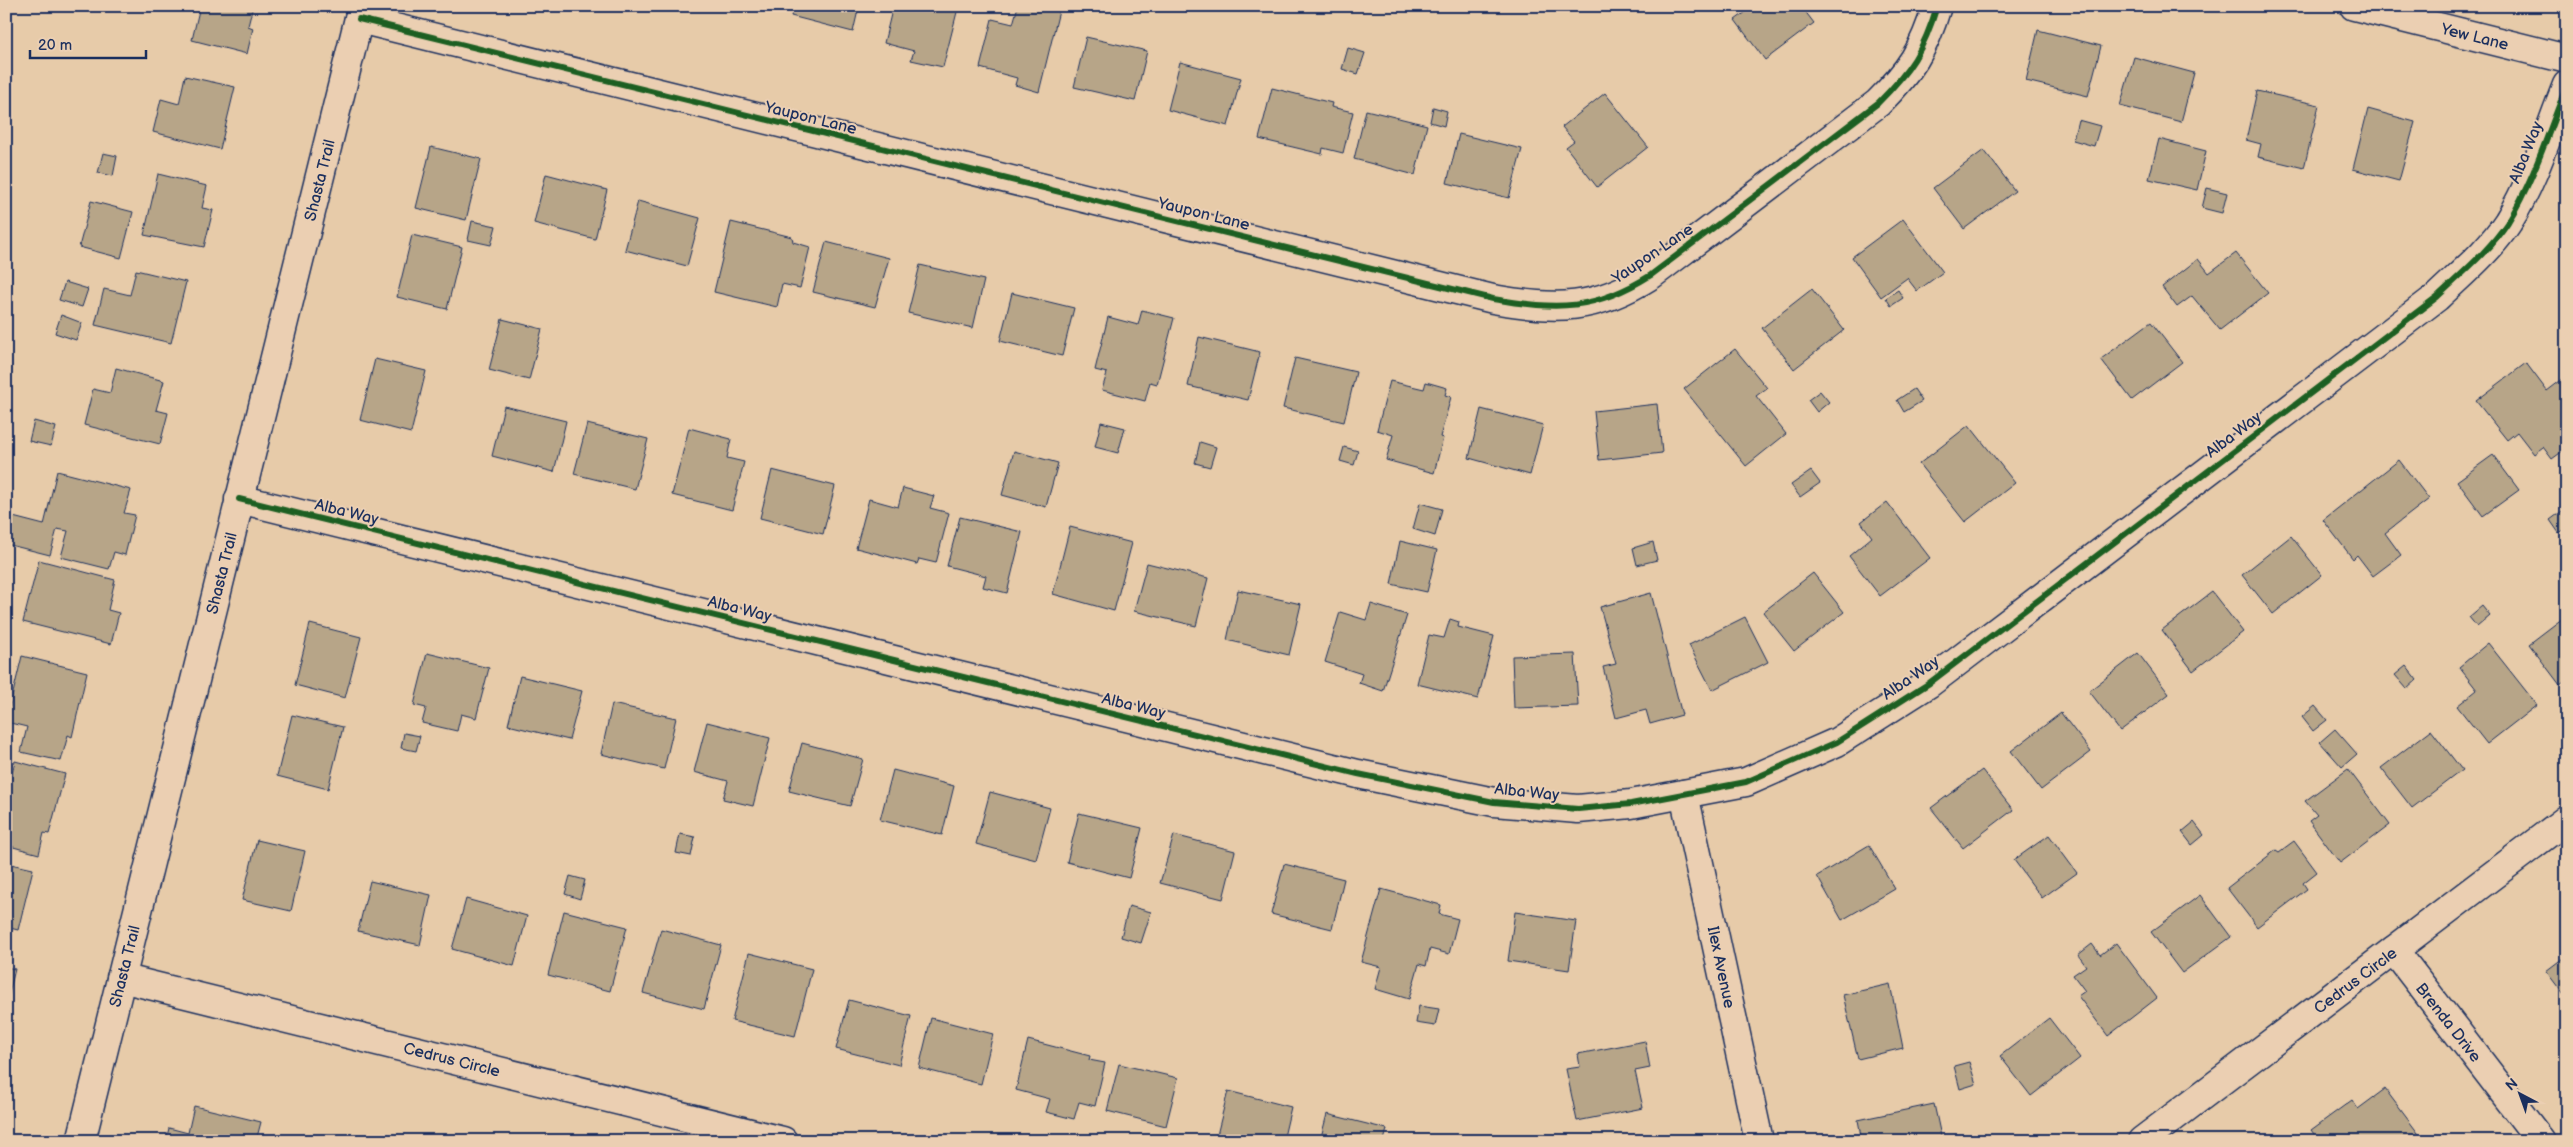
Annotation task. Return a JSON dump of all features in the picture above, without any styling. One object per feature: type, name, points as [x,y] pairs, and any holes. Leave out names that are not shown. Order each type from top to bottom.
[{"type":"street","name":"Yaupon Lane","points":[[360,13],[1493,299],[1537,307],[1562,307],[1598,302],[1625,291],[1651,275],[1878,103],[1904,77],[1921,51],[1938,6]]},
{"type":"street","name":"Yew Lane","points":[[2354,6],[2567,59]]},
{"type":"street","name":"Shasta Trail","points":[[81,1141],[360,13]]},
{"type":"street","name":"Alba Way","points":[[239,499],[1358,774],[1494,802],[1578,809],[1631,804],[1746,782],[1837,742],[1928,684],[2437,297],[2483,254],[2507,223],[2522,196],[2567,85]]},
{"type":"street","name":"Ilex Avenue","points":[[1684,794],[1759,1141]]},
{"type":"street","name":"Cedrus Circle","points":[[2142,1141],[2567,818]]},
{"type":"street","name":"Brenda Drive","points":[[2394,950],[2541,1141]]},
{"type":"street","name":"Cedrus Circle","points":[[121,978],[783,1141]]},
{"type":"building","points":[[200,6],[253,6],[248,26],[253,28],[247,54],[192,40]]},
{"type":"building","points":[[748,6],[774,6],[772,12]]},
{"type":"building","points":[[794,6],[859,6],[853,32],[791,16]]},
{"type":"building","points":[[893,6],[950,6],[958,8],[943,67],[911,60],[914,51],[884,43]]},
{"type":"building","points":[[1018,6],[1037,6],[1059,11],[1039,92],[1015,85],[1017,78],[980,68],[992,19],[1013,24]]},
{"type":"building","points":[[1754,6],[1801,6],[1814,23],[1765,60],[1735,20]]},
{"type":"building","points":[[2038,30],[2101,46],[2088,96],[2026,81]]},
{"type":"building","points":[[1086,37],[1147,51],[1135,101],[1074,87]]},
{"type":"building","points":[[1348,48],[1365,53],[1358,74],[1342,69]]},
{"type":"building","points":[[2134,57],[2194,73],[2181,122],[2120,106]]},
{"type":"building","points":[[1180,62],[1241,78],[1228,126],[1168,110]]},
{"type":"building","points":[[185,76],[235,87],[220,149],[153,132],[161,99],[179,104]]},
{"type":"building","points":[[1272,88],[1332,103],[1331,107],[1353,112],[1343,153],[1323,148],[1322,154],[1259,139]]},
{"type":"building","points":[[2257,91],[2319,105],[2304,168],[2258,157],[2261,144],[2246,140]]},
{"type":"building","points":[[1605,93],[1648,147],[1597,187],[1566,147],[1574,141],[1562,127]]},
{"type":"building","points":[[1433,107],[1447,111],[1444,126],[1430,122]]},
{"type":"building","points":[[2368,109],[2415,122],[2399,181],[2353,169]]},
{"type":"building","points":[[1366,110],[1427,125],[1415,175],[1354,159]]},
{"type":"building","points":[[2078,120],[2100,126],[2094,146],[2073,140]]},
{"type":"building","points":[[1459,134],[1522,149],[1509,198],[1447,183]]},
{"type":"building","points":[[2159,139],[2206,151],[2197,190],[2149,179]]},
{"type":"building","points":[[431,147],[481,159],[466,220],[416,208]]},
{"type":"building","points":[[1984,150],[2015,191],[1964,229],[1933,188]]},
{"type":"building","points":[[103,153],[117,156],[113,176],[98,173]]},
{"type":"building","points":[[158,174],[207,186],[202,208],[213,210],[204,247],[144,235]]},
{"type":"building","points":[[546,174],[607,190],[595,239],[534,223]]},
{"type":"building","points":[[2207,188],[2227,193],[2222,213],[2202,208]]},
{"type":"building","points":[[91,201],[133,212],[121,258],[79,247]]},
{"type":"building","points":[[638,201],[700,218],[687,266],[625,250]]},
{"type":"building","points":[[1903,219],[1943,272],[1917,291],[1907,278],[1881,297],[1852,257]]},
{"type":"building","points":[[472,221],[496,226],[491,245],[468,240]]},
{"type":"building","points":[[731,222],[792,237],[793,242],[810,247],[800,288],[782,284],[777,307],[714,292]]},
{"type":"building","points":[[412,235],[462,247],[447,309],[397,297]]},
{"type":"building","points":[[826,242],[889,258],[875,307],[813,292]]},
{"type":"building","points":[[2236,253],[2268,293],[2220,330],[2192,296],[2177,307],[2162,287],[2198,259],[2209,273]]},
{"type":"building","points":[[920,265],[984,280],[973,328],[908,313]]},
{"type":"building","points":[[136,270],[186,282],[171,343],[95,325],[104,289],[130,295]]},
{"type":"building","points":[[65,282],[88,289],[82,307],[59,300]]},
{"type":"building","points":[[1812,289],[1844,330],[1794,369],[1762,328]]},
{"type":"building","points":[[1898,290],[1903,298],[1891,306],[1886,298]]},
{"type":"building","points":[[1012,293],[1074,308],[1062,356],[1000,341]]},
{"type":"building","points":[[1142,310],[1174,318],[1157,384],[1150,382],[1145,401],[1102,390],[1107,373],[1095,370],[1108,317],[1138,325]]},
{"type":"building","points":[[61,315],[82,323],[76,340],[55,333]]},
{"type":"building","points":[[502,319],[542,329],[529,380],[489,370]]},
{"type":"building","points":[[2151,322],[2182,362],[2132,400],[2101,359]]},
{"type":"building","points":[[1199,337],[1260,352],[1248,400],[1188,386]]},
{"type":"building","points":[[1735,349],[1767,388],[1756,396],[1786,434],[1746,466],[1684,389]]},
{"type":"building","points":[[1295,358],[1356,372],[1344,422],[1283,408]]},
{"type":"building","points":[[375,359],[426,371],[411,433],[360,420]]},
{"type":"building","points":[[2526,363],[2547,391],[2564,378],[2567,381],[2567,448],[2552,459],[2543,447],[2534,454],[2517,432],[2507,440],[2476,401]]},
{"type":"building","points":[[116,368],[164,381],[156,410],[168,413],[160,444],[84,425],[93,389],[110,393]]},
{"type":"building","points":[[1390,381],[1424,389],[1426,382],[1447,388],[1445,395],[1451,397],[1440,437],[1443,438],[1434,473],[1386,460],[1393,435],[1377,430]]},
{"type":"building","points":[[1914,389],[1922,401],[1904,412],[1897,400]]},
{"type":"building","points":[[1820,391],[1829,402],[1817,412],[1808,400]]},
{"type":"building","points":[[1657,404],[1662,453],[1599,460],[1594,411]]},
{"type":"building","points":[[504,406],[566,421],[554,472],[492,456]]},
{"type":"building","points":[[1481,409],[1543,425],[1530,475],[1469,458]]},
{"type":"building","points":[[34,421],[56,427],[51,446],[29,441]]},
{"type":"building","points":[[1101,422],[1125,428],[1118,453],[1095,447]]},
{"type":"building","points":[[587,424],[648,439],[635,489],[574,474]]},
{"type":"building","points":[[1969,425],[2015,483],[1965,522],[1919,464]]},
{"type":"building","points":[[689,428],[731,439],[727,458],[744,462],[732,510],[672,495]]},
{"type":"building","points":[[1200,442],[1216,447],[1210,467],[1195,463]]},
{"type":"building","points":[[1344,447],[1358,451],[1354,465],[1340,461]]},
{"type":"building","points":[[1014,451],[1058,463],[1046,507],[1002,495]]},
{"type":"building","points":[[2493,455],[2519,490],[2483,516],[2457,481]]},
{"type":"building","points":[[2399,460],[2429,499],[2385,533],[2401,555],[2373,576],[2357,555],[2353,559],[2323,520]]},
{"type":"building","points":[[772,470],[835,486],[823,534],[760,518]]},
{"type":"building","points":[[57,471],[131,490],[124,513],[135,515],[125,555],[114,552],[109,569],[61,557],[68,531],[57,529],[50,555],[6,544],[13,517],[44,525]]},
{"type":"building","points":[[1811,471],[1820,483],[1800,497],[1791,485]]},
{"type":"building","points":[[903,488],[934,496],[930,508],[949,513],[936,563],[919,559],[917,564],[856,548],[869,499],[898,507]]},
{"type":"building","points":[[1887,502],[1930,558],[1880,596],[1849,556],[1872,537],[1861,522]]},
{"type":"building","points":[[1420,503],[1442,509],[1435,536],[1413,529]]},
{"type":"building","points":[[2566,508],[2567,528],[2559,533],[2550,520]]},
{"type":"building","points":[[960,517],[1022,532],[1007,593],[983,587],[986,576],[947,566]]},
{"type":"building","points":[[1070,527],[1132,543],[1114,611],[1053,594]]},
{"type":"building","points":[[2291,536],[2322,575],[2273,614],[2242,575]]},
{"type":"building","points":[[1400,541],[1437,550],[1427,592],[1391,584]]},
{"type":"building","points":[[1653,542],[1657,560],[1637,565],[1633,548]]},
{"type":"building","points":[[39,560],[115,580],[108,610],[119,613],[111,644],[23,622]]},
{"type":"building","points":[[1147,563],[1208,578],[1196,626],[1134,611]]},
{"type":"building","points":[[1813,573],[1844,612],[1794,651],[1763,612]]},
{"type":"building","points":[[1238,590],[1301,604],[1289,655],[1227,640]]},
{"type":"building","points":[[2212,592],[2243,632],[2193,671],[2162,630]]},
{"type":"building","points":[[1651,593],[1682,715],[1650,724],[1646,710],[1616,718],[1603,667],[1616,664],[1600,607]]},
{"type":"building","points":[[1371,604],[1407,615],[1383,691],[1359,683],[1362,674],[1325,662],[1340,612],[1366,620]]},
{"type":"building","points":[[2482,606],[2490,616],[2477,627],[2469,617]]},
{"type":"building","points":[[2567,615],[2567,680],[2560,685],[2529,644]]},
{"type":"building","points":[[1745,617],[1768,662],[1712,690],[1689,645]]},
{"type":"building","points":[[1450,619],[1459,622],[1458,627],[1494,636],[1478,699],[1417,684],[1429,635],[1444,638]]},
{"type":"building","points":[[310,624],[361,637],[345,698],[295,685]]},
{"type":"building","points":[[2488,643],[2537,705],[2487,744],[2457,706],[2477,690],[2459,667]]},
{"type":"building","points":[[427,653],[489,668],[476,718],[461,714],[457,731],[422,723],[426,708],[414,705]]},
{"type":"building","points":[[2138,653],[2169,694],[2120,731],[2089,691]]},
{"type":"building","points":[[1575,654],[1578,706],[1514,708],[1512,656]]},
{"type":"building","points":[[22,656],[87,672],[72,737],[68,735],[61,761],[21,752],[27,727],[6,722]]},
{"type":"building","points":[[2406,666],[2417,680],[2407,689],[2395,675]]},
{"type":"building","points":[[520,676],[582,691],[569,740],[508,725]]},
{"type":"building","points":[[612,704],[676,718],[664,769],[601,754]]},
{"type":"building","points":[[2315,706],[2327,720],[2313,731],[2302,717]]},
{"type":"building","points":[[2061,713],[2091,752],[2041,790],[2011,751]]},
{"type":"building","points":[[292,715],[343,727],[328,789],[277,776]]},
{"type":"building","points":[[707,722],[770,738],[753,806],[723,799],[728,781],[694,772]]},
{"type":"building","points":[[2335,729],[2357,754],[2342,767],[2320,742]]},
{"type":"building","points":[[2431,730],[2462,770],[2412,808],[2381,768]]},
{"type":"building","points":[[404,733],[420,736],[416,751],[401,748]]},
{"type":"building","points":[[802,743],[863,759],[850,806],[789,791]]},
{"type":"building","points":[[15,761],[65,774],[49,834],[44,833],[39,854],[6,845],[9,825],[6,824],[6,781],[10,782]]},
{"type":"building","points":[[2348,769],[2390,825],[2340,863],[2309,821],[2317,815],[2305,801]]},
{"type":"building","points":[[893,770],[954,786],[942,835],[880,820]]},
{"type":"building","points":[[1982,770],[2013,810],[1963,848],[1931,808]]},
{"type":"building","points":[[990,792],[1050,808],[1036,860],[976,844]]},
{"type":"building","points":[[1079,813],[1142,828],[1129,878],[1067,862]]},
{"type":"building","points":[[2194,822],[2204,835],[2192,845],[2182,832]]},
{"type":"building","points":[[680,834],[695,837],[691,856],[676,853]]},
{"type":"building","points":[[1174,835],[1235,851],[1223,899],[1160,883]]},
{"type":"building","points":[[2049,835],[2077,873],[2042,898],[2014,860]]},
{"type":"building","points":[[257,840],[305,851],[291,911],[242,900]]},
{"type":"building","points":[[2294,841],[2317,872],[2303,883],[2307,889],[2257,927],[2227,888],[2276,850],[2279,852]]},
{"type":"building","points":[[1869,845],[1895,889],[1842,920],[1817,876]]},
{"type":"building","points":[[6,863],[33,869],[18,930],[6,927]]},
{"type":"building","points":[[1284,864],[1344,879],[1332,929],[1271,914]]},
{"type":"building","points":[[570,876],[585,880],[580,899],[565,894]]},
{"type":"building","points":[[370,881],[431,895],[420,945],[358,931]]},
{"type":"building","points":[[1381,889],[1441,905],[1439,914],[1458,919],[1449,954],[1430,949],[1426,966],[1419,964],[1409,999],[1375,989],[1381,967],[1361,962]]},
{"type":"building","points":[[2200,895],[2231,937],[2182,973],[2151,932]]},
{"type":"building","points":[[466,899],[527,916],[514,966],[452,949]]},
{"type":"building","points":[[1129,906],[1151,912],[1141,943],[1121,937]]},
{"type":"building","points":[[564,911],[627,927],[610,991],[548,975]]},
{"type":"building","points":[[1515,912],[1576,921],[1569,970],[1508,961]]},
{"type":"building","points":[[661,929],[721,945],[704,1009],[643,993]]},
{"type":"building","points":[[2116,943],[2157,998],[2108,1036],[2078,996],[2085,991],[2073,975],[2086,966],[2078,955],[2092,944],[2100,955]]},
{"type":"building","points":[[749,953],[812,969],[795,1036],[732,1021]]},
{"type":"building","points":[[2567,955],[2567,999],[2546,971]]},
{"type":"building","points":[[6,967],[15,969],[6,1006]]},
{"type":"building","points":[[1890,984],[1903,1048],[1858,1059],[1843,995]]},
{"type":"building","points":[[849,1000],[911,1016],[899,1065],[836,1049]]},
{"type":"building","points":[[1419,1006],[1439,1009],[1435,1026],[1416,1023]]},
{"type":"building","points":[[931,1018],[993,1034],[981,1084],[919,1068]]},
{"type":"building","points":[[2049,1018],[2080,1058],[2031,1096],[2000,1056]]},
{"type":"building","points":[[1028,1040],[1090,1056],[1089,1060],[1105,1063],[1095,1106],[1079,1102],[1074,1119],[1046,1112],[1050,1099],[1016,1090]]},
{"type":"building","points":[[1645,1041],[1650,1068],[1635,1071],[1643,1108],[1577,1121],[1566,1069],[1580,1067],[1578,1054]]},
{"type":"building","points":[[1969,1062],[1976,1084],[1960,1089],[1954,1066]]},
{"type":"building","points":[[1119,1064],[1178,1078],[1166,1126],[1107,1111]]},
{"type":"building","points":[[2385,1089],[2424,1141],[2319,1141],[2311,1130],[2352,1100],[2358,1109]]},
{"type":"building","points":[[1228,1091],[1291,1107],[1283,1141],[1216,1139]]},
{"type":"building","points":[[1934,1104],[1942,1141],[1862,1141],[1858,1120]]},
{"type":"building","points":[[194,1106],[261,1122],[256,1141],[166,1141],[169,1128],[188,1133]]},
{"type":"building","points":[[1327,1114],[1387,1129],[1384,1141],[1320,1141]]},
{"type":"cycle path","points":[[359,19],[1493,299],[1557,306],[1593,301],[1631,287],[1651,275],[1878,103],[1899,81],[1915,59],[1927,35],[1937,6]]},
{"type":"cycle path","points":[[239,499],[1358,774],[1494,802],[1578,809],[1631,804],[1746,782],[1837,742],[1928,684],[2437,297],[2484,252],[2508,222],[2526,189],[2567,85]]}]
